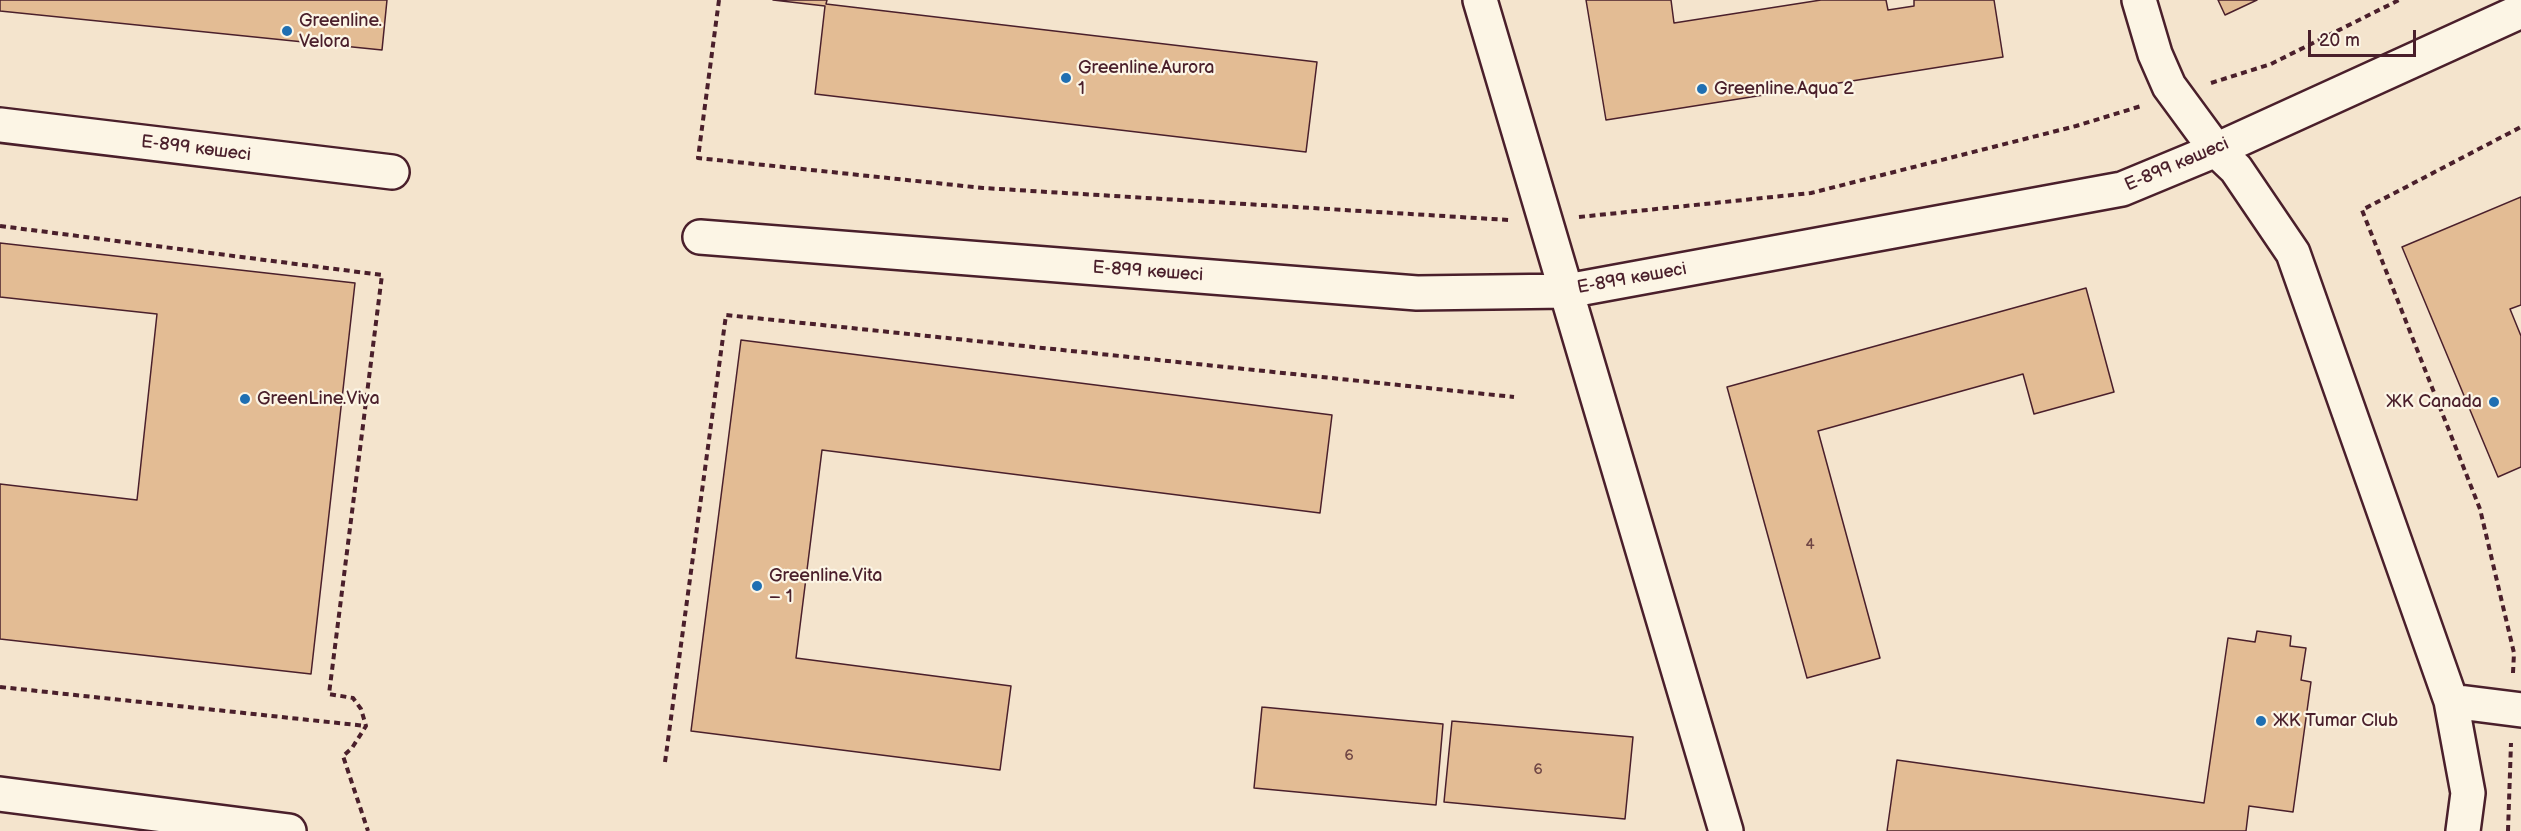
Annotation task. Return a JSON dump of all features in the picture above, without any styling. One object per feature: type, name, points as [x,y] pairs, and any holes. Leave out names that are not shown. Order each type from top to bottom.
[{"type":"street","points":[[1480,0],[1726,831]]},
{"type":"street","points":[[2139,0],[2155,54],[2169,86],[2216,150],[2236,169],[2293,253],[2451,701],[2468,793],[2463,831]]},
{"type":"street","name":"Е-899 көшесі","points":[[700,237],[1417,293],[1567,291],[2122,189],[2216,150],[2521,11]]},
{"type":"street","name":"Е-899 көшесі","points":[[0,125],[392,172]]},
{"type":"street","points":[[2451,701],[2517,710]]},
{"type":"street","points":[[0,794],[216,826],[289,831]]},
{"type":"path","points":[[2508,831],[2517,710],[2514,653],[2480,509],[2362,210],[2521,127]]},
{"type":"path","points":[[0,226],[382,275],[329,694],[353,698],[361,709],[366,726],[352,748],[343,756],[368,831]]},
{"type":"path","points":[[665,762],[726,315],[1514,397]]},
{"type":"path","points":[[0,687],[366,726]]},
{"type":"building","name":"Greenline. Velora","points":[[0,0],[387,0],[382,50],[0,11]]},
{"type":"building","name":"Greenline.Aurora 1","points":[[773,0],[827,0],[826,4],[1317,62],[1306,152],[815,94],[825,6]]},
{"type":"building","name":"Greenline.Aqua 2","points":[[1586,0],[1671,0],[1674,23],[1821,0],[1886,0],[1888,10],[1914,6],[1914,0],[1994,0],[2003,57],[1606,120]]},
{"type":"building","points":[[2218,0],[2257,0],[2225,15]]},
{"type":"building","name":"ЖК Canada","points":[[2521,197],[2521,305],[2510,309],[2521,336],[2521,467],[2498,477],[2402,247]]},
{"type":"building","name":"GreenLine.Viva","points":[[0,243],[355,283],[311,674],[0,639],[0,484],[137,500],[157,314],[0,297]]},
{"type":"building","points":[[2086,288],[2114,392],[2034,414],[2023,374],[1818,431],[1880,658],[1807,678],[1727,387]]},
{"type":"building","name":"Greenline.Vita – 1","points":[[741,340],[1332,415],[1320,513],[822,450],[796,658],[1011,686],[1000,770],[691,731]]},
{"type":"building","name":"ЖК Tumar Club","points":[[2257,631],[2291,636],[2290,646],[2306,648],[2301,680],[2311,682],[2293,812],[2249,806],[2246,831],[1887,831],[1897,760],[2204,803],[2228,638],[2255,642]]},
{"type":"building","points":[[1262,707],[1443,724],[1436,805],[1254,788]]},
{"type":"building","points":[[1452,721],[1633,737],[1625,819],[1444,802]]},
{"type":"place","name":"Greenline. Velora","points":[[287,31]]},
{"type":"place","name":"Greenline.Aurora 1","points":[[1066,78]]},
{"type":"place","name":"Greenline.Aqua 2","points":[[1702,89]]},
{"type":"place","name":"GreenLine.Viva","points":[[245,399]]},
{"type":"place","name":"ЖК Canada","points":[[2494,402]]},
{"type":"place","name":"Greenline.Vita – 1","points":[[757,586]]},
{"type":"place","name":"ЖК Tumar Club","points":[[2261,721]]}]
